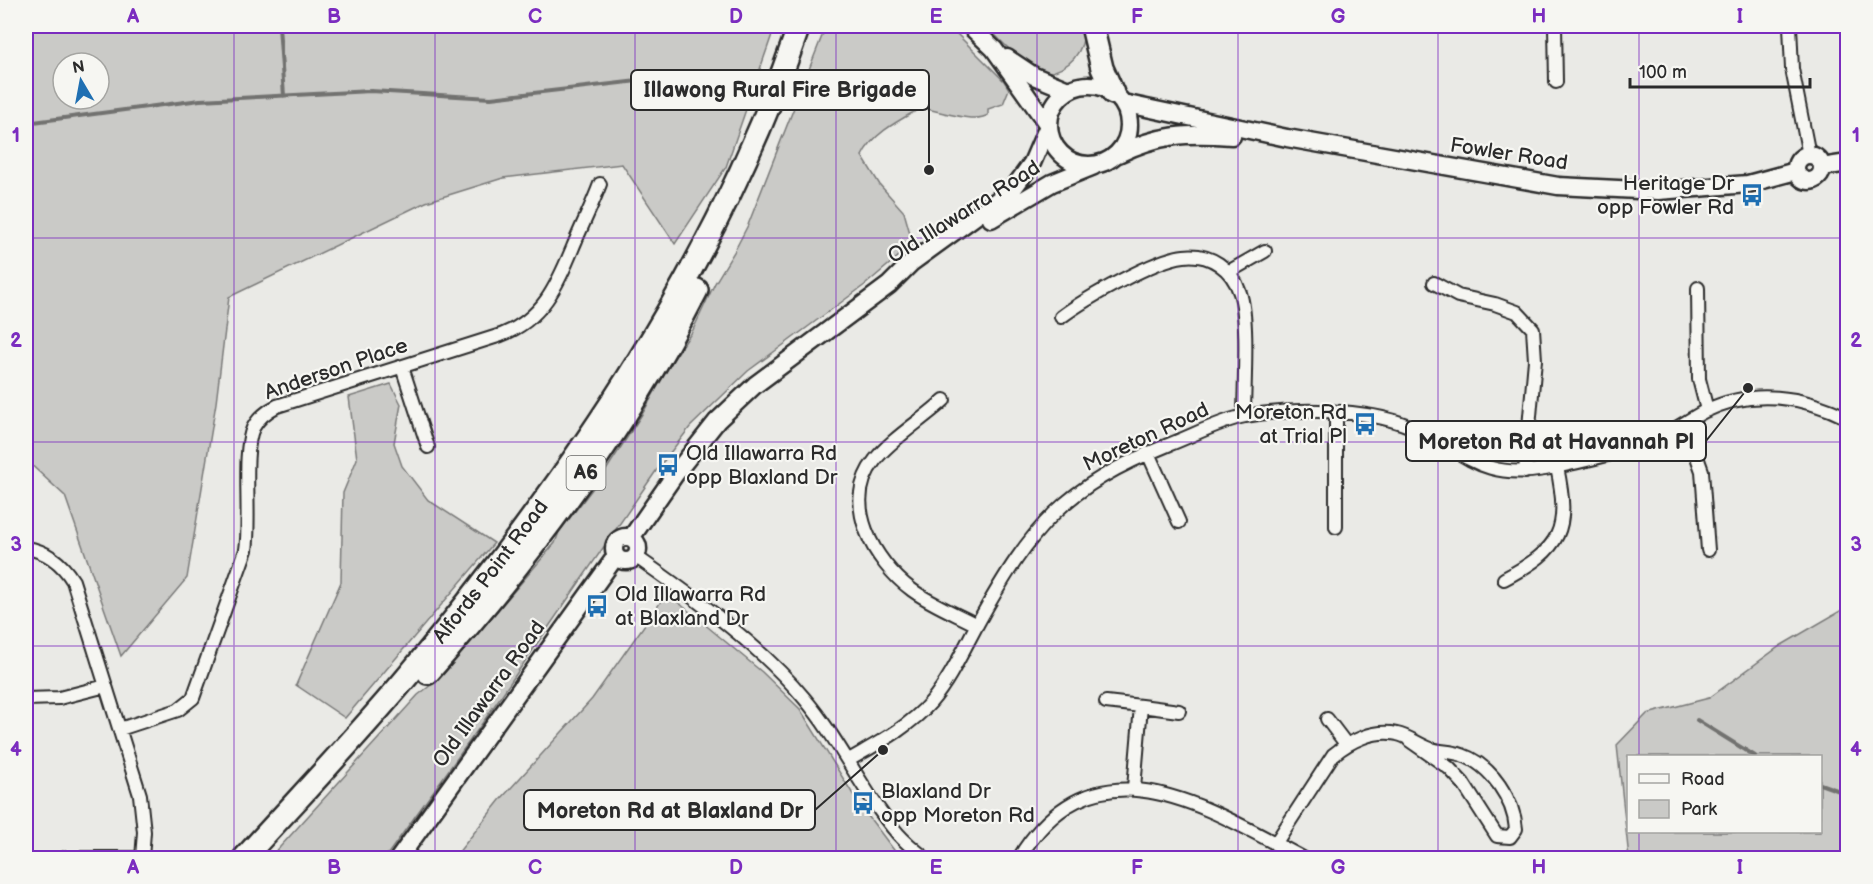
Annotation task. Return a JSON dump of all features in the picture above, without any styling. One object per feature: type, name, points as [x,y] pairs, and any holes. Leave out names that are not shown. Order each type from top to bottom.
[{"type":"highway","name":"Alfords Point Road","points":[[244,858],[415,667],[561,481],[653,340],[688,280],[755,139],[799,26]]},
{"type":"highway","name":"Alfords Point Road","points":[[261,858],[441,657],[532,550],[613,435],[667,350],[726,232],[780,113],[813,26]]},
{"type":"highway","points":[[1092,26],[1102,68],[1118,98]]},
{"type":"street","points":[[970,26],[994,49],[1034,76],[1068,90]]},
{"type":"street","points":[[1555,26],[1556,82]]},
{"type":"street","points":[[1790,26],[1792,69],[1809,155]]},
{"type":"street","points":[[994,49],[1048,125]]},
{"type":"street","points":[[1091,85],[1118,98],[1128,116],[1129,129],[1125,142],[1117,154],[1097,165],[1077,164],[1060,154],[1050,137],[1048,125],[1050,111],[1068,90],[1091,85]]},
{"type":"street","name":"Fowler Road","points":[[1118,98],[1287,138],[1534,183],[1591,189],[1658,191],[1748,184],[1796,171]]},
{"type":"street","name":"Old Illawarra Road","points":[[631,538],[676,473],[717,421],[755,385],[889,285],[911,262],[1013,189],[1032,163],[1048,125]]},
{"type":"street","name":"Fowler Road","points":[[1117,154],[1144,141],[1173,134],[1287,138]]},
{"type":"street","points":[[1809,155],[1816,157],[1822,167],[1820,175],[1809,181],[1801,178],[1796,171],[1799,160],[1809,155]]},
{"type":"street","points":[[1822,167],[1848,163]]},
{"type":"street","name":"Old Illawarra Road","points":[[889,285],[921,269],[1015,203],[1052,183],[1097,165]]},
{"type":"street","name":"Anderson Place","points":[[120,729],[178,710],[197,691],[246,550],[249,528],[249,444],[254,425],[262,416],[277,406],[507,333],[534,316],[555,288],[600,184]]},
{"type":"street","points":[[1230,271],[1265,251]]},
{"type":"street","points":[[1061,317],[1096,294],[1176,258],[1203,258],[1230,271],[1241,295],[1243,311],[1244,416]]},
{"type":"street","points":[[1434,284],[1458,296],[1517,312],[1533,329],[1535,360],[1526,472]]},
{"type":"street","points":[[1698,288],[1699,379],[1707,410]]},
{"type":"street","points":[[402,367],[428,447]]},
{"type":"street","name":"Moreton Road","points":[[849,760],[900,729],[921,712],[944,683],[1011,564],[1052,515],[1091,482],[1148,453],[1244,416],[1336,413],[1395,421],[1411,427],[1484,466],[1501,471],[1526,472],[1557,467],[1650,441],[1707,410],[1748,399],[1785,397],[1815,403],[1848,418]]},
{"type":"street","points":[[944,400],[874,460],[863,481],[861,512],[869,538],[899,579],[914,592],[977,625]]},
{"type":"street","points":[[1336,413],[1336,527]]},
{"type":"street","points":[[1685,423],[1702,471],[1707,550]]},
{"type":"street","points":[[1148,453],[1179,522]]},
{"type":"street","points":[[1504,579],[1541,556],[1559,531],[1563,522],[1563,499],[1557,467]]},
{"type":"street","points":[[631,538],[638,546],[636,556],[626,561],[616,556],[614,546],[618,540],[631,538]]},
{"type":"street","points":[[26,548],[48,555],[68,573],[79,597],[142,806],[142,858],[65,858]]},
{"type":"street","name":"Old Illawarra Road","points":[[399,858],[616,556]]},
{"type":"street","points":[[636,556],[720,620],[785,676],[806,699],[894,829],[925,858]]},
{"type":"street","points":[[26,699],[59,698],[106,686]]},
{"type":"street","points":[[1106,702],[1179,711]]},
{"type":"street","points":[[1134,788],[1141,706]]},
{"type":"street","points":[[1327,719],[1346,744]]},
{"type":"street","points":[[1275,844],[1333,754],[1346,744],[1368,735],[1397,734],[1429,748],[1462,755],[1482,765],[1506,795],[1515,815],[1516,829],[1509,837],[1497,836],[1463,783],[1449,768],[1421,752],[1409,740]]},
{"type":"street","points":[[1019,858],[1050,818],[1076,801],[1105,791],[1134,788],[1161,792],[1185,801],[1303,858]]},
{"type":"green space","points":[[26,26],[775,26],[726,167],[675,244],[622,164],[503,178],[426,202],[229,297],[216,403],[187,578],[121,656],[65,496],[26,460]]},
{"type":"green space","points":[[826,26],[949,26],[1004,81],[1009,89],[1003,104],[988,109],[988,115],[974,118],[921,108],[904,117],[873,140],[862,156],[880,185],[904,212],[913,244],[866,284],[748,371],[690,427],[656,471],[479,728],[385,858],[270,858],[418,695],[440,678],[555,543],[559,532],[603,475],[692,332],[715,283],[748,225]]},
{"type":"green space","points":[[986,26],[1085,26],[1079,52],[1069,64],[1044,74],[1016,56]]},
{"type":"green space","points":[[391,384],[401,404],[394,443],[402,466],[428,500],[494,543],[345,718],[296,685],[341,582],[343,493],[357,459],[349,397]]},
{"type":"green space","points":[[667,593],[762,672],[800,709],[859,804],[900,858],[454,858],[500,800],[592,699]]},
{"type":"green space","points":[[1847,607],[1847,858],[1629,858],[1617,745],[1647,714],[1709,698],[1780,646]]},
{"type":"waterway","points":[[279,26],[284,96]]},
{"type":"waterway","points":[[26,123],[200,100],[371,91],[491,98],[655,79]]},
{"type":"waterway","points":[[1697,720],[1753,755]]},
{"type":"waterway","points":[[1822,785],[1848,794]]},
{"type":"place","name":"Illawong Rural Fire Brigade","points":[[929,170]]},
{"type":"place","name":"Heritage Dr opp Fowler Rd","points":[[1752,195]]},
{"type":"place","name":"Moreton Rd at Havannah Pl","points":[[1748,388]]},
{"type":"place","name":"Moreton Rd at Trial Pl","points":[[1365,424]]},
{"type":"place","name":"Old Illawarra Rd opp Blaxland Dr","points":[[668,465]]},
{"type":"place","name":"Old Illawarra Rd at Blaxland Dr","points":[[597,606]]},
{"type":"place","name":"Moreton Rd at Blaxland Dr","points":[[883,750]]},
{"type":"place","name":"Blaxland Dr opp Moreton Rd","points":[[863,803]]}]
